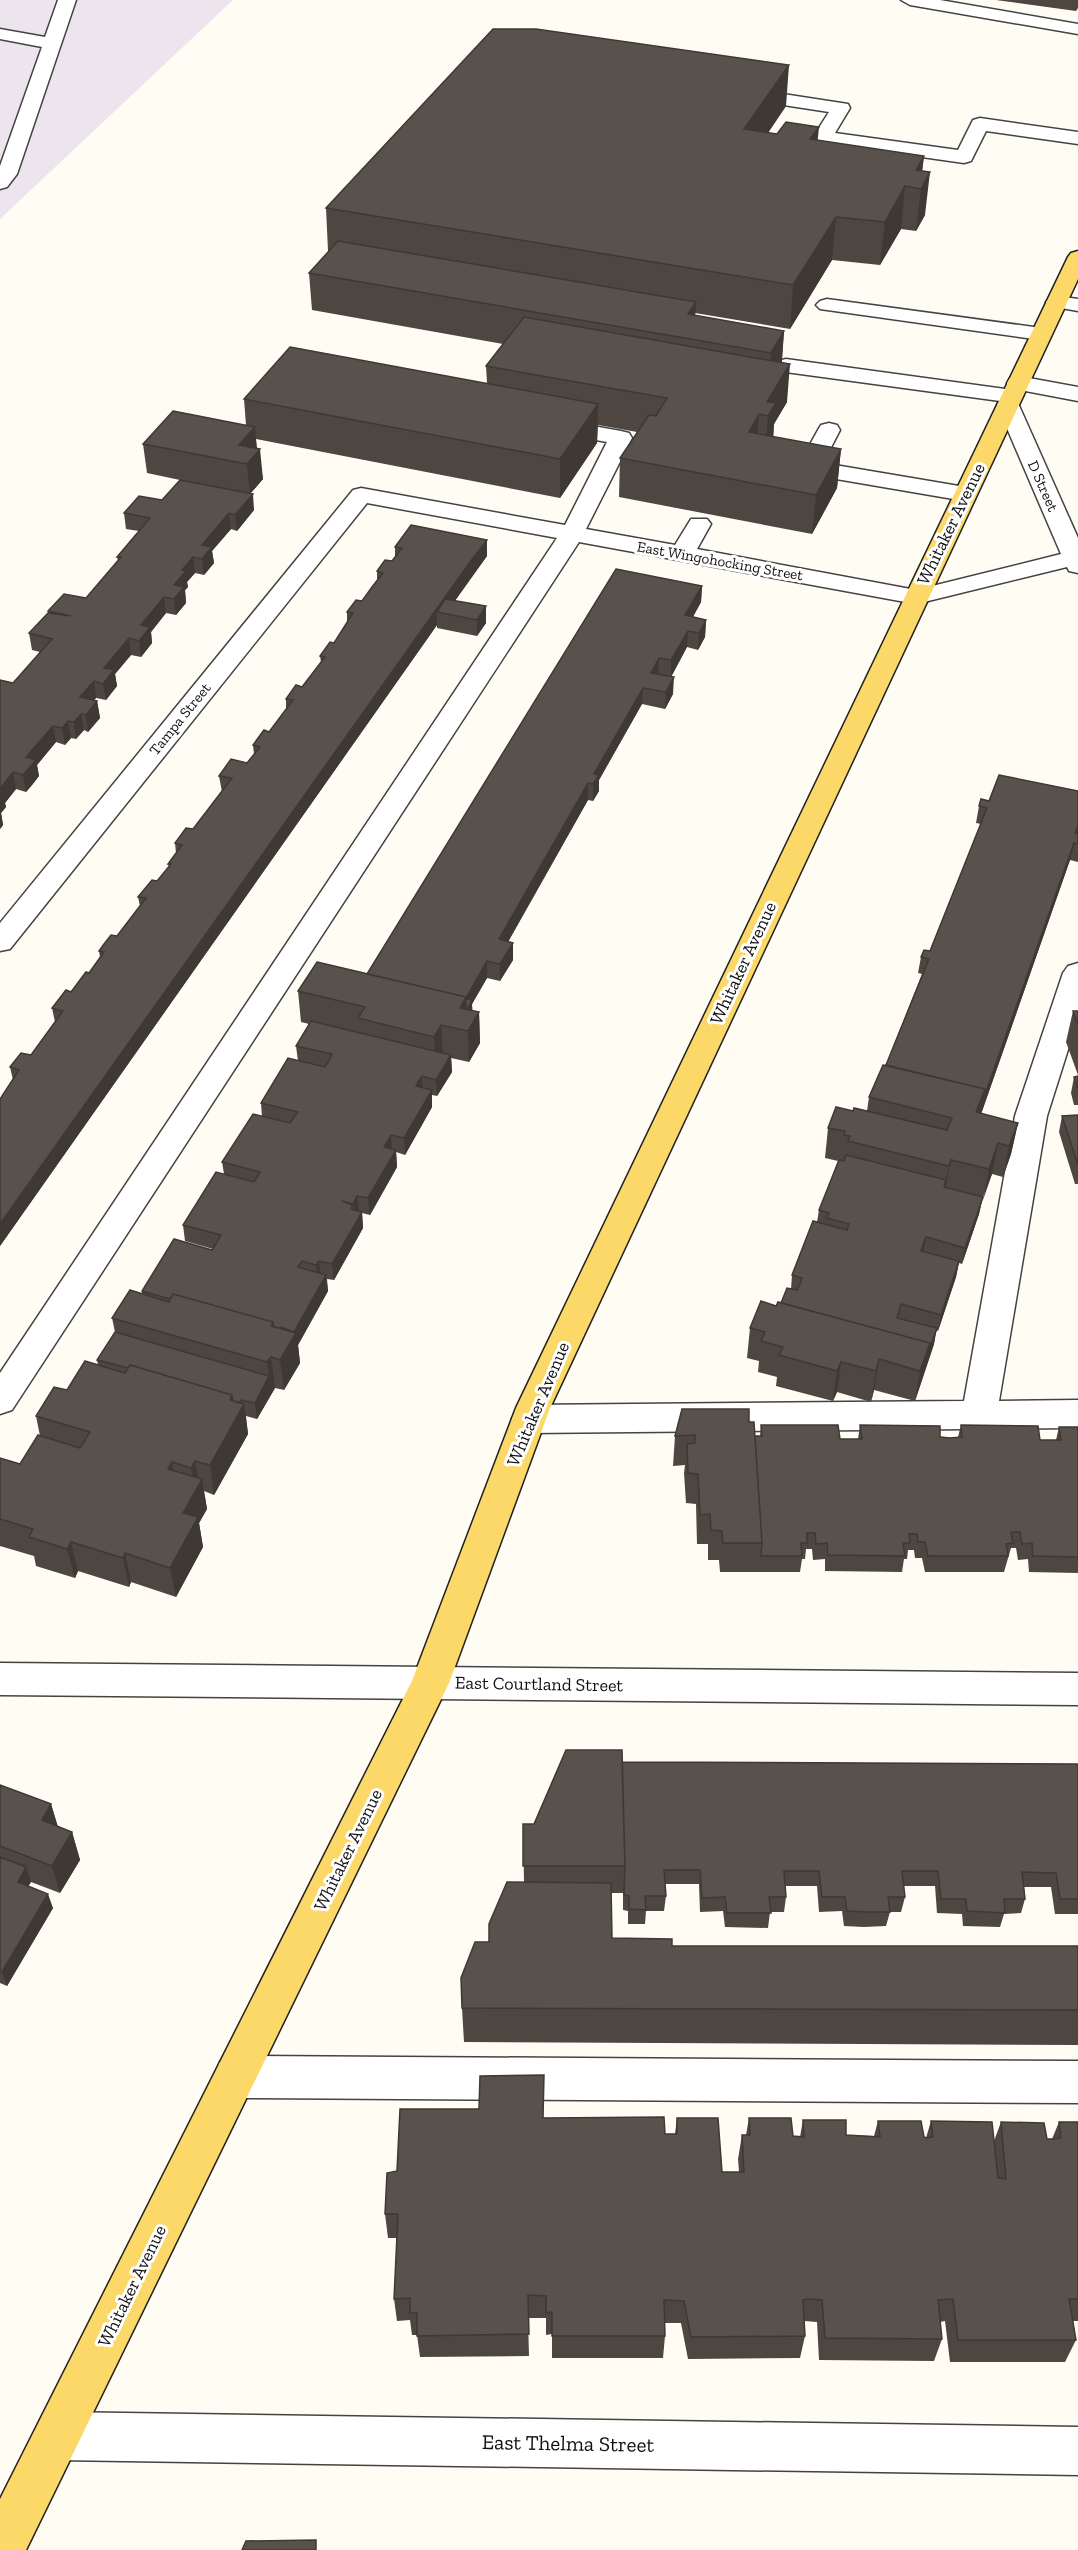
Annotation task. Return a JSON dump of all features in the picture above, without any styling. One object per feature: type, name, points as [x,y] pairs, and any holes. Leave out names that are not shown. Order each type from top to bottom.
[{"type":"main road","name":"Whitaker Avenue","points":[[0,2550],[430,1683],[529,1419],[1078,257]]},
{"type":"street","points":[[2,177],[67,0]]},
{"type":"street","points":[[910,0],[1078,29]]},
{"type":"street","points":[[0,34],[52,44]]},
{"type":"street","points":[[744,94],[841,108],[823,137],[964,157],[980,124],[1078,138]]},
{"type":"street","points":[[1057,302],[1078,305]]},
{"type":"street","points":[[827,306],[1041,334]]},
{"type":"street","points":[[786,366],[1013,395],[1078,394]]},
{"type":"street","name":"D Street","points":[[1013,395],[1077,560]]},
{"type":"street","points":[[0,1401],[572,534],[621,438],[528,421]]},
{"type":"street","points":[[829,430],[809,468],[965,494]]},
{"type":"street","name":"East Wingohocking Street","points":[[361,495],[916,597],[1077,560]]},
{"type":"street","name":"Tampa Street","points":[[0,942],[361,495]]},
{"type":"street","points":[[682,554],[699,524]]},
{"type":"street","points":[[979,1415],[1031,1116],[1078,973]]},
{"type":"street","points":[[529,1419],[1078,1414]]},
{"type":"street","name":"East Courtland Street","points":[[0,1679],[1078,1689]]},
{"type":"street","points":[[236,2077],[1078,2082]]},
{"type":"street","name":"East Thelma Street","points":[[58,2436],[1078,2451]]},
{"type":"shaded area","points":[[0,0],[233,0],[0,219]]},
{"type":"building","points":[[493,29],[536,29],[789,65],[744,129],[777,134],[786,122],[819,127],[810,139],[924,156],[916,170],[930,172],[921,189],[905,186],[885,222],[836,217],[793,285],[326,208]]},
{"type":"building","points":[[338,241],[696,302],[688,314],[784,331],[771,353],[309,273]]},
{"type":"building","points":[[524,317],[790,364],[767,402],[776,403],[768,416],[759,414],[749,432],[841,449],[816,495],[620,458],[649,415],[656,416],[667,398],[486,366]]},
{"type":"building","points":[[290,347],[598,404],[560,459],[244,399]]},
{"type":"building","points":[[173,411],[255,427],[239,445],[260,449],[247,464],[143,444]]},
{"type":"building","points":[[180,480],[253,494],[235,515],[229,513],[202,545],[212,547],[202,559],[193,557],[182,570],[186,571],[174,585],[184,587],[174,599],[164,597],[141,625],[150,627],[139,641],[129,638],[104,668],[114,670],[103,684],[94,681],[80,697],[97,701],[86,715],[81,714],[74,722],[68,721],[62,728],[53,726],[26,757],[36,760],[23,775],[13,772],[0,789],[0,680],[13,683],[52,639],[29,633],[48,613],[71,616],[48,611],[64,594],[86,598],[121,557],[117,557],[150,518],[124,513],[139,496],[162,500]]},
{"type":"building","points":[[411,525],[487,540],[0,1224],[0,1099],[19,1070],[10,1067],[21,1053],[31,1055],[63,1011],[52,1008],[66,990],[71,992],[86,972],[89,973],[104,952],[99,951],[104,944],[111,935],[117,936],[146,898],[138,897],[152,880],[157,881],[171,864],[168,864],[182,845],[175,843],[186,828],[193,829],[232,778],[219,776],[231,759],[247,763],[260,747],[253,745],[264,730],[269,732],[293,700],[286,699],[296,685],[302,687],[325,657],[320,656],[330,642],[334,643],[353,613],[347,612],[356,600],[362,601],[383,573],[377,571],[385,560],[392,561],[402,548],[395,547]]},
{"type":"building","points":[[616,569],[702,586],[685,615],[706,620],[699,633],[688,631],[671,660],[659,658],[651,673],[674,677],[666,692],[643,688],[594,774],[599,775],[593,784],[588,783],[499,939],[513,943],[500,964],[487,961],[466,998],[367,974]]},
{"type":"building","points":[[445,599],[486,606],[477,620],[437,612]]},
{"type":"building","points":[[999,775],[1078,791],[1078,826],[1075,833],[1078,834],[1078,844],[1074,843],[982,1103],[985,1089],[886,1065],[929,959],[921,957],[924,950],[930,951],[987,808],[979,806],[981,799],[989,801]]},
{"type":"building","points":[[317,962],[466,997],[460,1008],[479,1012],[468,1031],[441,1025],[434,1037],[358,1018],[365,1007],[298,991]]},
{"type":"building","points":[[466,999],[472,1000],[467,1009],[466,1009]]},
{"type":"building","points":[[1073,1011],[1078,1011],[1078,1025]]},
{"type":"building","points":[[311,1021],[451,1055],[436,1080],[422,1076],[418,1082],[416,1086],[432,1090],[404,1138],[391,1135],[384,1147],[396,1150],[368,1198],[357,1196],[353,1204],[342,1201],[352,1205],[351,1209],[362,1212],[332,1264],[319,1261],[316,1265],[302,1261],[298,1267],[326,1275],[294,1332],[274,1327],[273,1322],[173,1294],[170,1299],[142,1291],[174,1239],[212,1250],[221,1235],[183,1225],[216,1172],[254,1182],[256,1179],[260,1172],[222,1162],[253,1114],[290,1123],[298,1112],[261,1103],[288,1058],[325,1067],[329,1061],[332,1054],[296,1046]]},
{"type":"building","points":[[883,1065],[985,1089],[976,1112],[1018,1123],[1009,1146],[998,1143],[989,1169],[951,1160],[949,1166],[848,1141],[850,1136],[844,1135],[845,1131],[828,1128],[836,1107],[853,1111],[854,1108],[947,1130],[952,1118],[869,1097]]},
{"type":"building","points":[[1078,1076],[1078,1089],[1074,1077]]},
{"type":"building","points":[[1078,1115],[1078,1165],[1062,1116]]},
{"type":"building","points":[[846,1155],[946,1180],[944,1187],[983,1197],[965,1248],[926,1237],[921,1251],[959,1261],[941,1315],[901,1304],[897,1318],[937,1328],[927,1356],[930,1343],[781,1303],[787,1288],[797,1290],[800,1284],[802,1278],[792,1275],[813,1221],[847,1230],[849,1224],[827,1218],[829,1213],[819,1210],[839,1160],[844,1161]]},
{"type":"building","points":[[130,1290],[169,1302],[173,1294],[273,1322],[271,1326],[296,1333],[280,1360],[271,1357],[267,1362],[112,1318]]},
{"type":"building","points":[[761,1301],[776,1306],[778,1302],[930,1343],[920,1371],[879,1359],[876,1371],[841,1362],[837,1371],[779,1355],[783,1347],[761,1341],[765,1332],[750,1328]]},
{"type":"building","points":[[115,1332],[269,1376],[255,1403],[241,1400],[239,1403],[233,1401],[232,1395],[130,1365],[128,1368],[97,1360]]},
{"type":"building","points":[[85,1361],[125,1373],[130,1365],[232,1395],[230,1400],[244,1404],[210,1465],[195,1461],[191,1468],[172,1462],[168,1469],[202,1479],[183,1513],[198,1517],[170,1568],[125,1553],[123,1558],[71,1542],[67,1549],[29,1537],[33,1529],[0,1519],[0,1458],[20,1464],[38,1435],[80,1448],[90,1432],[36,1416],[54,1387],[67,1390]]},
{"type":"building","points":[[682,1409],[749,1409],[749,1422],[754,1422],[762,1543],[723,1543],[722,1531],[711,1530],[710,1514],[700,1515],[698,1474],[688,1473],[687,1444],[695,1443],[695,1435],[675,1436]]},
{"type":"building","points":[[761,1425],[838,1425],[840,1439],[862,1439],[860,1425],[940,1426],[940,1437],[950,1438],[962,1437],[961,1425],[1038,1426],[1040,1440],[1061,1440],[1059,1427],[1078,1427],[1078,1557],[1033,1556],[1032,1543],[1022,1544],[1020,1532],[1011,1532],[1013,1543],[1006,1544],[1008,1556],[928,1556],[925,1542],[918,1542],[917,1534],[909,1534],[910,1543],[903,1543],[905,1556],[828,1555],[827,1543],[816,1544],[815,1533],[807,1533],[807,1543],[801,1543],[802,1556],[761,1556],[755,1436],[762,1436]]},
{"type":"building","points":[[566,1750],[622,1750],[625,1866],[523,1866],[523,1824],[534,1824]]},
{"type":"building","points":[[622,1762],[1078,1764],[1078,1899],[1060,1899],[1056,1873],[1022,1872],[1025,1899],[1004,1899],[1005,1913],[967,1911],[966,1899],[941,1899],[938,1871],[902,1871],[905,1897],[888,1897],[890,1912],[847,1911],[845,1897],[822,1897],[819,1871],[784,1871],[786,1897],[769,1897],[771,1913],[727,1913],[725,1897],[702,1898],[700,1870],[664,1870],[666,1896],[645,1896],[646,1910],[629,1909],[629,1896],[624,1895]]},
{"type":"building","points":[[0,1785],[51,1804],[42,1820],[72,1832],[52,1866],[0,1846]]},
{"type":"building","points":[[0,1857],[26,1867],[18,1882],[48,1894],[2,1972],[0,1971]]},
{"type":"building","points":[[507,1882],[611,1883],[612,1938],[672,1939],[672,1946],[1078,1946],[1078,2010],[462,2008],[461,1978],[475,1942],[489,1942],[489,1924]]},
{"type":"building","points":[[544,2075],[543,2118],[664,2117],[665,2134],[677,2134],[677,2118],[718,2118],[722,2172],[744,2172],[742,2135],[750,2135],[749,2118],[791,2118],[793,2136],[804,2137],[803,2120],[846,2120],[846,2135],[880,2137],[878,2121],[921,2121],[924,2137],[927,2138],[933,2137],[931,2121],[992,2122],[998,2178],[1006,2179],[1001,2122],[1044,2123],[1047,2139],[1055,2139],[1061,2138],[1059,2122],[1078,2122],[1078,2299],[1069,2299],[1076,2340],[958,2340],[953,2299],[938,2300],[942,2339],[825,2338],[822,2300],[809,2299],[803,2300],[805,2336],[691,2337],[684,2301],[664,2300],[665,2336],[552,2336],[552,2312],[546,2313],[546,2296],[528,2295],[529,2334],[417,2336],[417,2313],[410,2313],[410,2298],[394,2299],[398,2214],[385,2214],[387,2173],[397,2171],[400,2109],[479,2109],[480,2076]]},
{"type":"building","points":[[316,2540],[316,2550],[242,2550],[246,2541]]}]
